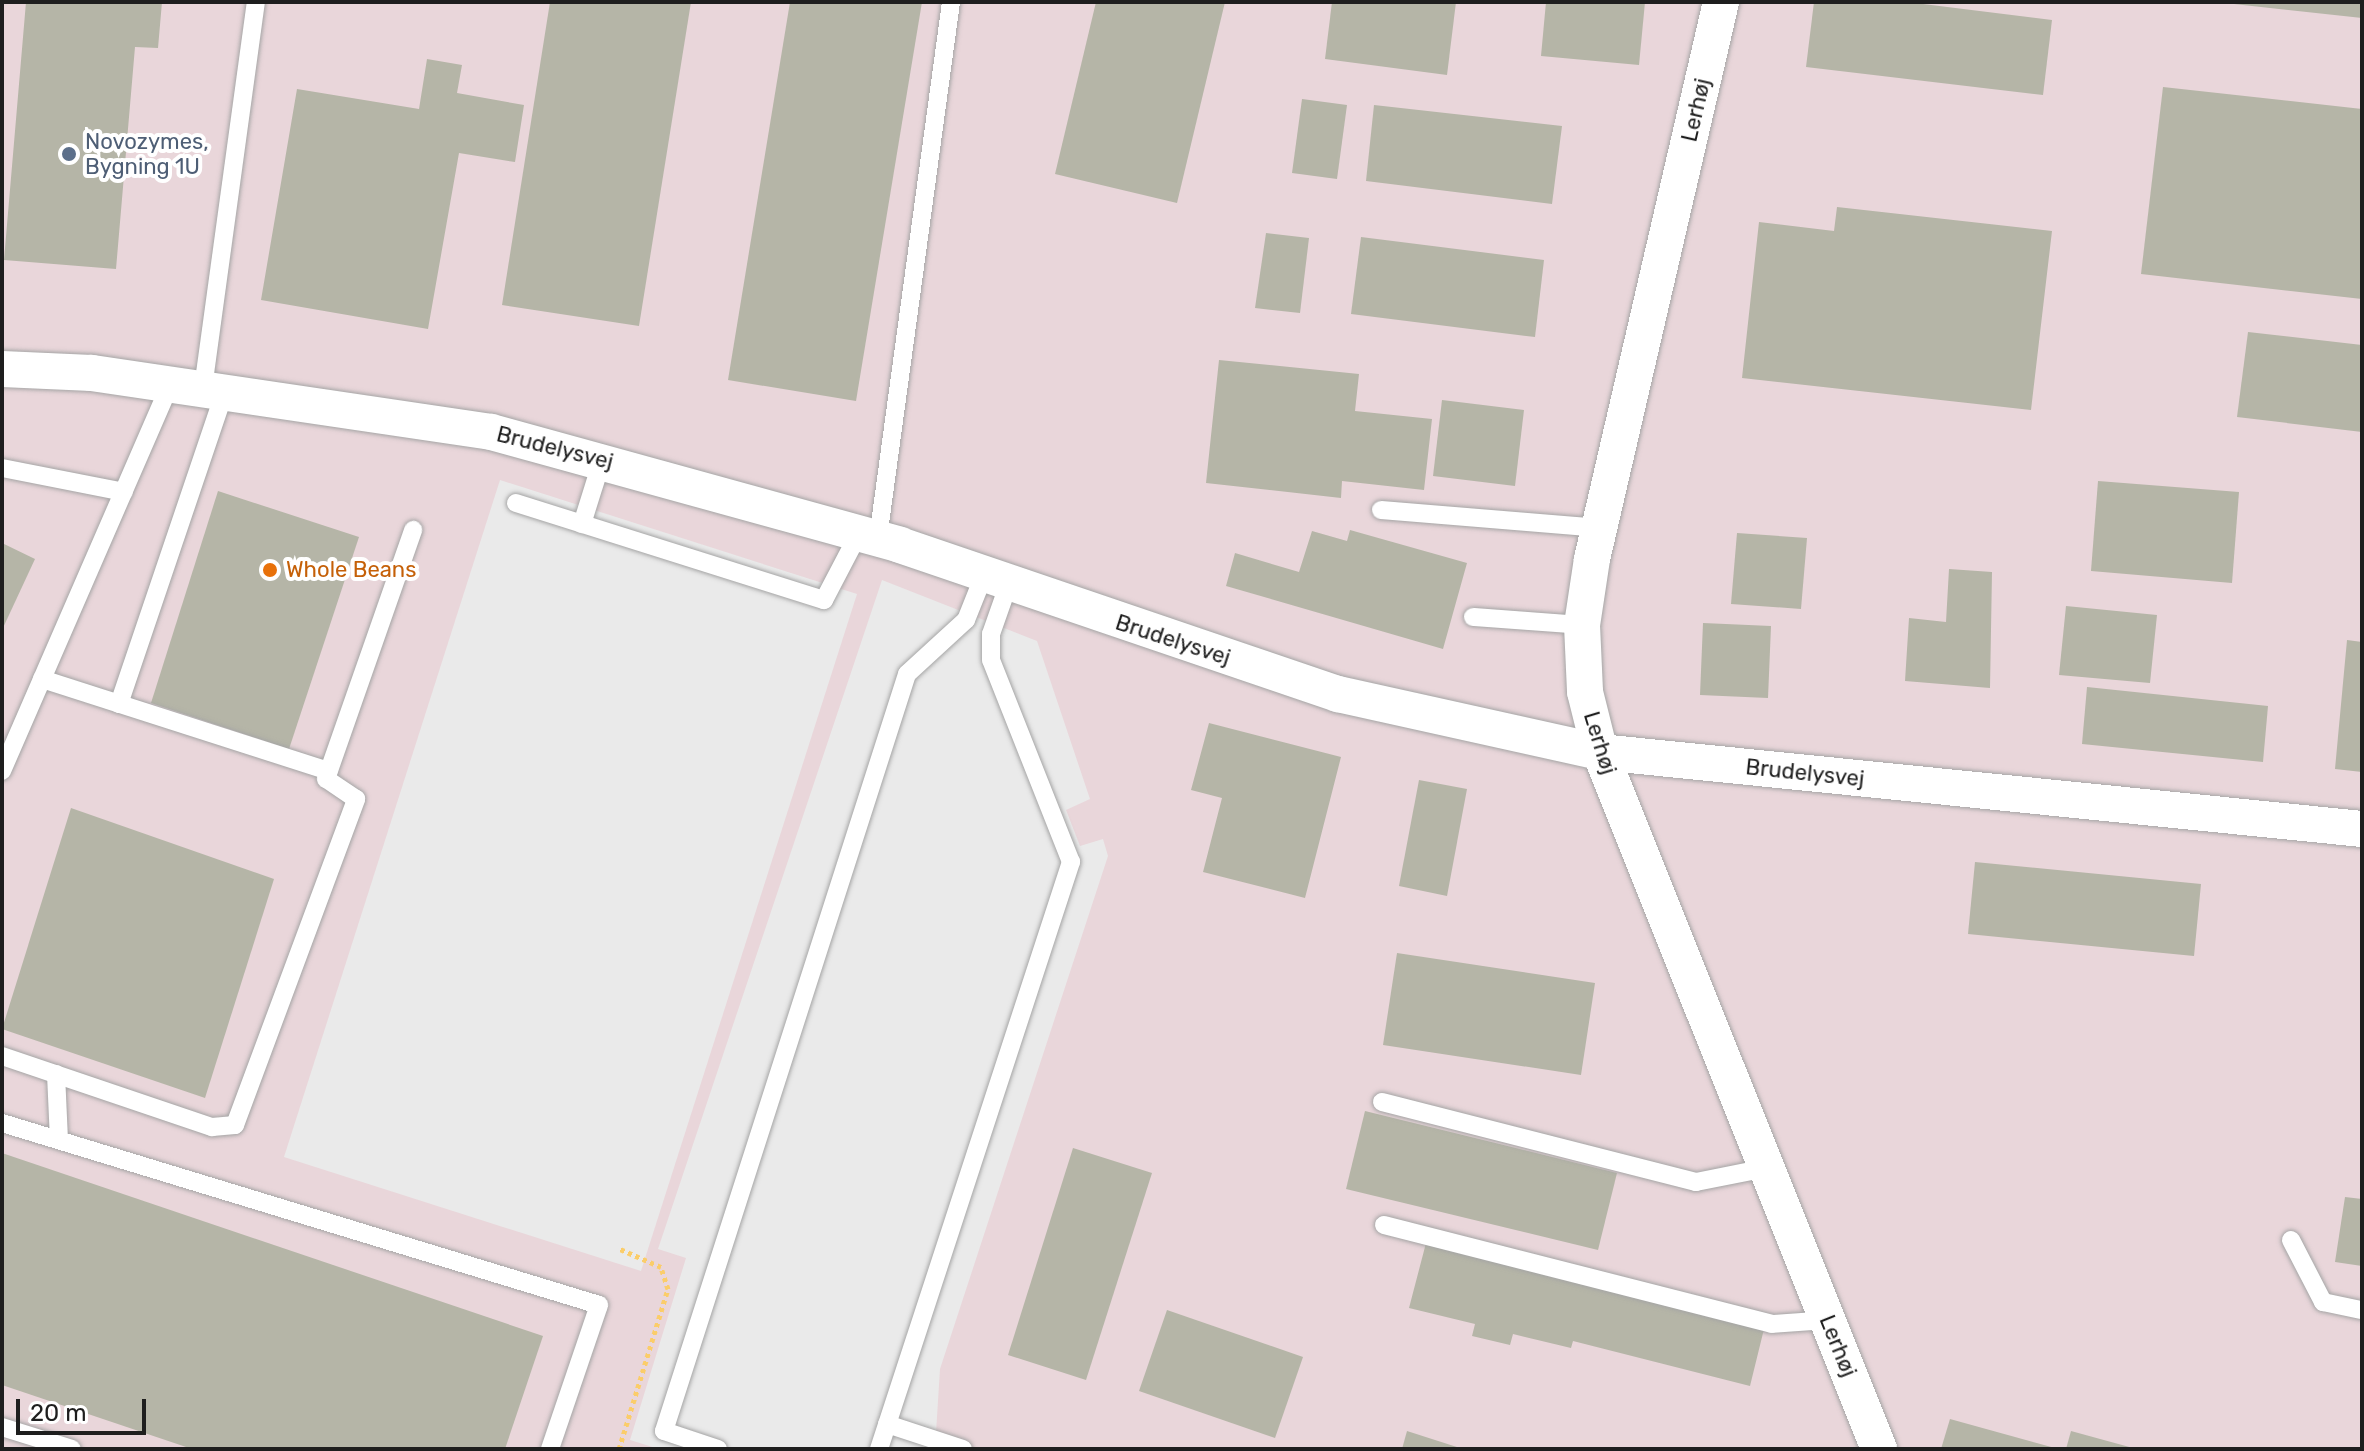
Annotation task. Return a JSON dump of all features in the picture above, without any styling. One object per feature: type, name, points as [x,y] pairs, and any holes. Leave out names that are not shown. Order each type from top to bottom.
[{"type":"street","name":"Lerhøj","points":[[1721,2],[1600,528],[1582,625],[1585,692],[1600,752],[1879,1449]]},
{"type":"street","name":"Brudelysvej","points":[[2,369],[200,387],[491,432],[602,460],[868,536],[1338,694],[1600,752],[2362,829]]},
{"type":"lane","points":[[119,704],[200,387],[256,2]]},
{"type":"lane","points":[[516,503],[824,600],[868,536],[951,2]]},
{"type":"lane","points":[[2,771],[124,492],[200,387]]},
{"type":"lane","points":[[582,524],[602,460]]},
{"type":"lane","points":[[2,468],[124,492]]},
{"type":"lane","points":[[1381,510],[1600,528]]},
{"type":"lane","points":[[2,1056],[212,1127],[235,1125],[356,799],[326,779],[413,530]]},
{"type":"lane","points":[[879,1449],[1071,862],[991,660],[996,579]]},
{"type":"lane","points":[[718,1449],[664,1431],[907,674],[966,620],[996,579]]},
{"type":"lane","points":[[1473,617],[1582,625]]},
{"type":"lane","points":[[42,679],[329,771]]},
{"type":"lane","points":[[56,1074],[59,1140]]},
{"type":"lane","points":[[1382,1102],[1696,1182],[1766,1168]]},
{"type":"lane","points":[[2,1123],[599,1305],[550,1449]]},
{"type":"lane","points":[[1384,1225],[1772,1324],[1828,1320]]},
{"type":"lane","points":[[2291,1240],[2323,1302],[2362,1310]]},
{"type":"lane","points":[[887,1424],[963,1449]]},
{"type":"lane","points":[[2,1427],[72,1449]]},
{"type":"path","points":[[619,1449],[668,1289],[661,1267],[620,1249]]},
{"type":"shaded area","points":[[2,2],[2362,2],[2362,1449],[2,1449]]},
{"type":"shaded area","points":[[500,480],[857,594],[641,1271],[284,1157]]},
{"type":"shaded area","points":[[882,580],[1037,641],[1090,799],[1066,810],[1080,846],[1103,839],[1108,856],[940,1369],[935,1449],[659,1449],[630,1440],[686,1258],[658,1249]]},
{"type":"building","name":"Novozymes, Bygning 1U","points":[[26,2],[162,2],[158,48],[135,47],[116,269],[4,260]]},
{"type":"building","points":[[550,2],[691,2],[639,326],[502,305]]},
{"type":"building","points":[[790,2],[922,2],[856,401],[728,380]]},
{"type":"building","points":[[1096,2],[1225,2],[1177,203],[1055,174]]},
{"type":"building","points":[[1332,2],[1456,2],[1447,75],[1325,59]]},
{"type":"building","points":[[1546,2],[1645,2],[1639,65],[1541,56]]},
{"type":"building","points":[[1814,2],[1907,2],[2052,20],[2043,95],[1806,67]]},
{"type":"building","points":[[2362,2],[2362,18],[2234,4]]},
{"type":"building","points":[[427,59],[462,65],[457,93],[524,105],[515,162],[459,153],[428,329],[261,300],[297,89],[419,109]]},
{"type":"building","points":[[2163,87],[2362,109],[2362,299],[2141,274]]},
{"type":"building","points":[[1302,99],[1347,105],[1337,179],[1292,173]]},
{"type":"building","points":[[1374,105],[1562,126],[1552,204],[1366,181]]},
{"type":"building","points":[[1837,207],[2052,231],[2031,410],[1742,378],[1759,222],[1834,231]]},
{"type":"building","points":[[1266,233],[1309,238],[1300,313],[1255,308]]},
{"type":"building","points":[[1361,237],[1544,260],[1535,337],[1351,314]]},
{"type":"building","points":[[2248,332],[2362,345],[2362,432],[2237,417]]},
{"type":"building","points":[[1219,360],[1359,374],[1355,411],[1432,419],[1424,490],[1342,481],[1341,498],[1206,483]]},
{"type":"building","points":[[1442,400],[1524,410],[1515,486],[1433,476]]},
{"type":"building","points":[[2098,481],[2239,492],[2232,583],[2091,571]]},
{"type":"building","points":[[218,491],[359,537],[289,749],[151,703]]},
{"type":"building","points":[[1350,530],[1467,563],[1443,649],[1226,586],[1235,553],[1299,572],[1312,531],[1347,541]]},
{"type":"building","points":[[1737,533],[1807,538],[1801,609],[1731,604]]},
{"type":"building","points":[[2,543],[35,559],[2,630]]},
{"type":"building","points":[[1949,569],[1992,572],[1990,688],[1905,681],[1909,618],[1946,622]]},
{"type":"building","points":[[2066,606],[2157,615],[2150,683],[2059,675]]},
{"type":"building","points":[[1703,623],[1771,626],[1768,698],[1700,695]]},
{"type":"building","points":[[2347,640],[2362,642],[2362,772],[2335,769]]},
{"type":"building","points":[[2087,687],[2268,706],[2263,762],[2082,744]]},
{"type":"building","points":[[1209,723],[1341,757],[1305,898],[1203,872],[1222,798],[1191,790]]},
{"type":"building","points":[[1419,780],[1467,789],[1447,896],[1399,886]]},
{"type":"building","points":[[71,808],[274,879],[205,1098],[2,1029]]},
{"type":"building","points":[[1975,862],[2201,884],[2194,956],[1968,934]]},
{"type":"building","points":[[1397,953],[1595,983],[1581,1075],[1383,1045]]},
{"type":"building","points":[[1365,1111],[1617,1173],[1598,1250],[1346,1189]]},
{"type":"building","points":[[1073,1148],[1152,1173],[1086,1380],[1008,1355]]},
{"type":"building","points":[[2,1153],[543,1336],[505,1449],[192,1449],[2,1385]]},
{"type":"building","points":[[2345,1197],[2362,1199],[2362,1266],[2335,1262]]},
{"type":"building","points":[[1426,1243],[1764,1329],[1750,1386],[1573,1341],[1571,1348],[1513,1334],[1510,1345],[1472,1336],[1475,1324],[1409,1308]]},
{"type":"building","points":[[1167,1310],[1303,1357],[1275,1438],[1139,1391]]},
{"type":"building","points":[[1950,1419],[2055,1448],[2055,1449],[1941,1449]]},
{"type":"building","points":[[1407,1431],[1460,1448],[1460,1449],[1402,1449]]},
{"type":"building","points":[[2071,1431],[2133,1448],[2133,1449],[2066,1449]]},
{"type":"place","name":"Novozymes, Bygning 1U","points":[[69,154]]},
{"type":"place","name":"Whole Beans","points":[[270,570]]}]
